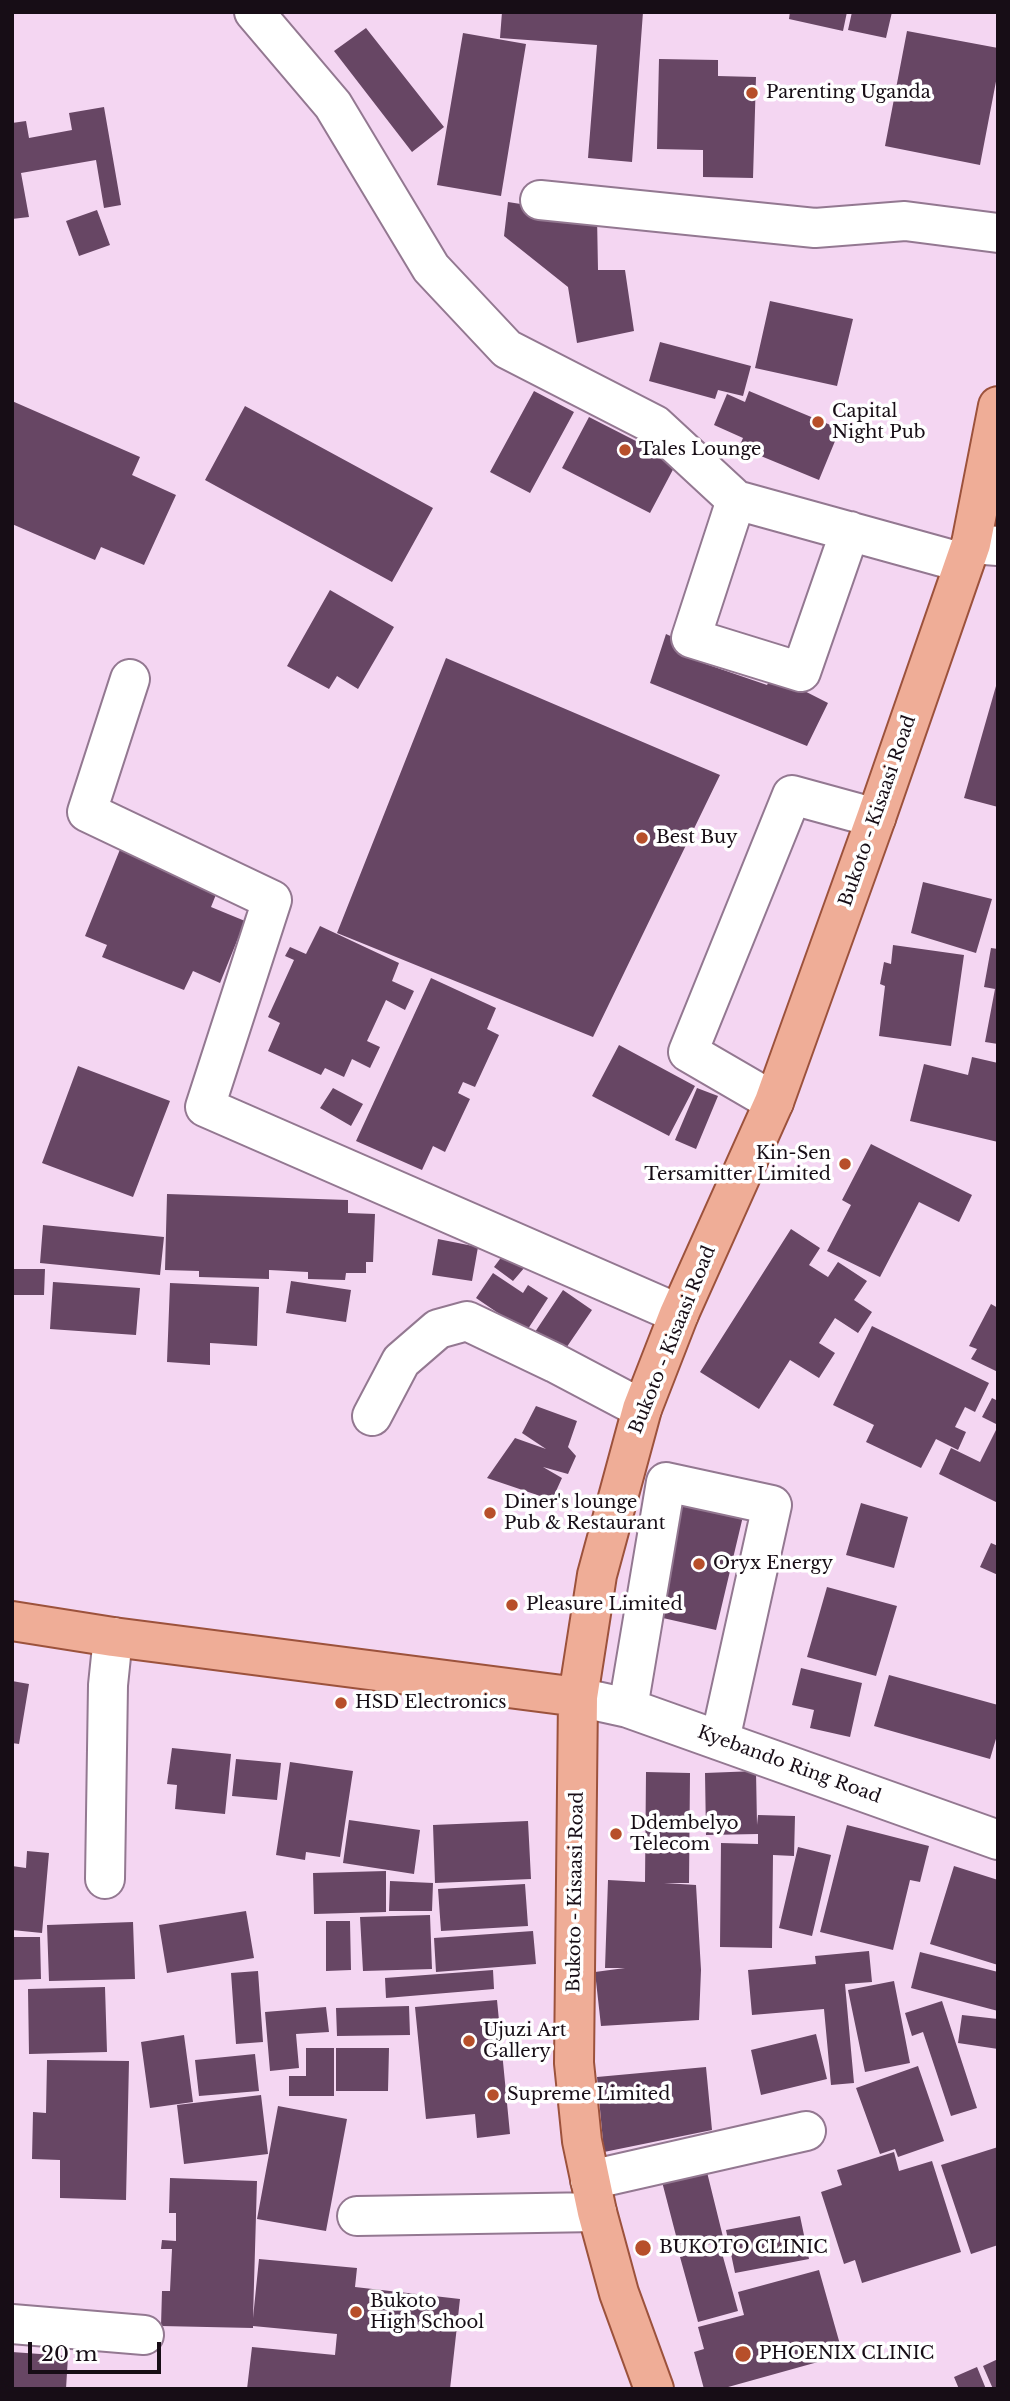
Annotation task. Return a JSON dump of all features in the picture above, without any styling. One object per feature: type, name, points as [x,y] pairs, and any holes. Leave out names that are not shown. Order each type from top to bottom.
[{"type":"main road","name":"Bukoto - Kisaasi Road","points":[[654,2389],[619,2293],[593,2196],[582,2141],[574,2063],[578,1698],[597,1575],[642,1409],[679,1314],[774,1101],[876,818],[977,551],[998,406]]},
{"type":"main road","points":[[12,1621],[113,1637],[578,1698]]},
{"type":"street","points":[[254,12],[333,105],[431,268],[507,349],[655,425],[736,500],[850,531],[977,551]]},
{"type":"street","points":[[540,200],[815,228],[905,221],[998,233]]},
{"type":"street","points":[[736,500],[691,638],[802,672],[850,531]]},
{"type":"street","points":[[130,679],[87,812],[272,900],[205,1107],[679,1314]]},
{"type":"street","points":[[774,1101],[688,1052],[792,795],[876,818]]},
{"type":"street","points":[[372,1416],[401,1361],[438,1329],[467,1321],[642,1409]]},
{"type":"street","points":[[628,1708],[666,1482],[772,1505],[720,1740]]},
{"type":"street","points":[[105,1879],[108,1685],[113,1637]]},
{"type":"street","name":"Kyebando Ring Road","points":[[578,1698],[628,1708],[998,1840]]},
{"type":"street","points":[[358,2216],[593,2196],[806,2131]]},
{"type":"street","points":[[12,2324],[144,2335]]},
{"type":"building","points":[[502,12],[643,12],[632,162],[588,158],[597,45],[500,38]]},
{"type":"building","points":[[790,12],[847,12],[843,31],[789,19]]},
{"type":"building","points":[[852,12],[892,12],[886,38],[848,30]]},
{"type":"building","points":[[366,28],[444,127],[412,152],[334,51]]},
{"type":"building","points":[[907,31],[998,48],[998,71],[980,165],[885,146]]},
{"type":"building","points":[[463,33],[526,44],[501,196],[437,185]]},
{"type":"building","points":[[659,59],[718,60],[718,76],[756,77],[753,178],[703,177],[703,150],[657,149]]},
{"type":"building","points":[[104,107],[121,205],[104,208],[96,160],[21,173],[29,217],[12,219],[12,123],[26,121],[29,138],[72,130],[69,113]]},
{"type":"building","points":[[508,202],[597,216],[598,270],[625,270],[634,331],[577,343],[568,287],[504,236]]},
{"type":"building","points":[[97,210],[110,245],[79,256],[66,221]]},
{"type":"building","points":[[770,301],[853,319],[837,386],[755,368]]},
{"type":"building","points":[[660,342],[751,366],[743,396],[718,390],[715,399],[649,381]]},
{"type":"building","points":[[534,391],[574,412],[530,493],[490,472]]},
{"type":"building","points":[[749,391],[840,429],[819,480],[739,447],[743,438],[714,425],[727,394],[745,402]]},
{"type":"building","points":[[12,401],[140,457],[132,475],[176,495],[144,565],[101,547],[95,560],[12,524]]},
{"type":"building","points":[[245,406],[433,508],[392,582],[205,480]]},
{"type":"building","points":[[589,417],[677,462],[650,513],[562,468]]},
{"type":"building","points":[[330,590],[394,627],[358,689],[337,676],[329,689],[287,666]]},
{"type":"building","points":[[666,634],[703,651],[700,662],[767,685],[773,675],[828,703],[807,746],[650,683]]},
{"type":"building","points":[[446,658],[720,775],[593,1037],[337,933]]},
{"type":"building","points":[[998,679],[998,807],[964,798]]},
{"type":"building","points":[[121,847],[219,887],[211,907],[245,921],[220,983],[193,971],[184,990],[102,957],[107,945],[85,936]]},
{"type":"building","points":[[923,882],[992,899],[976,953],[911,933]]},
{"type":"building","points":[[320,926],[399,963],[392,981],[414,991],[405,1010],[386,1000],[367,1041],[380,1047],[370,1068],[352,1059],[344,1077],[325,1068],[321,1075],[268,1051],[280,1023],[268,1017],[294,960],[285,956],[290,947],[306,954]]},
{"type":"building","points":[[893,945],[964,955],[951,1046],[879,1036],[885,986],[880,984],[884,962],[891,964]]},
{"type":"building","points":[[991,948],[998,949],[998,1044],[985,1042],[995,989],[984,987]]},
{"type":"building","points":[[431,978],[496,1008],[487,1029],[499,1035],[475,1087],[463,1082],[458,1093],[470,1099],[445,1152],[433,1146],[422,1170],[356,1141]]},
{"type":"building","points":[[619,1045],[695,1086],[669,1136],[592,1096]]},
{"type":"building","points":[[972,1057],[998,1063],[998,1142],[910,1121],[924,1064],[968,1075]]},
{"type":"building","points":[[78,1066],[170,1101],[133,1197],[42,1163]]},
{"type":"building","points":[[333,1088],[363,1104],[351,1126],[320,1108]]},
{"type":"building","points":[[697,1088],[718,1096],[696,1149],[675,1140]]},
{"type":"building","points":[[871,1144],[972,1195],[959,1222],[919,1202],[880,1277],[827,1251],[851,1205],[842,1200]]},
{"type":"building","points":[[167,1194],[348,1200],[348,1213],[375,1214],[373,1262],[366,1262],[366,1273],[346,1273],[345,1280],[308,1279],[308,1272],[269,1270],[269,1279],[199,1277],[199,1271],[165,1270]]},
{"type":"building","points":[[43,1225],[164,1237],[160,1275],[40,1263]]},
{"type":"building","points":[[791,1229],[820,1248],[809,1265],[828,1277],[838,1262],[867,1281],[854,1300],[872,1312],[858,1333],[835,1318],[819,1343],[835,1353],[819,1378],[790,1360],[759,1409],[700,1372]]},
{"type":"building","points":[[438,1239],[478,1247],[472,1281],[432,1275]]},
{"type":"building","points":[[506,1251],[525,1267],[513,1281],[494,1267]]},
{"type":"building","points":[[12,1269],[45,1269],[44,1295],[12,1295]]},
{"type":"building","points":[[493,1273],[523,1293],[528,1285],[548,1298],[526,1332],[476,1298]]},
{"type":"building","points":[[291,1281],[351,1290],[346,1322],[286,1313]]},
{"type":"building","points":[[53,1282],[140,1288],[136,1335],[50,1329]]},
{"type":"building","points":[[170,1283],[259,1287],[257,1346],[210,1343],[210,1365],[167,1362]]},
{"type":"building","points":[[563,1290],[592,1310],[562,1354],[533,1335]]},
{"type":"building","points":[[991,1304],[998,1308],[998,1372],[971,1359],[977,1349],[969,1346]]},
{"type":"building","points":[[872,1326],[989,1383],[975,1412],[965,1407],[955,1427],[966,1432],[958,1450],[936,1439],[921,1468],[866,1442],[874,1425],[833,1405]]},
{"type":"building","points":[[992,1398],[998,1401],[998,1425],[982,1417]]},
{"type":"building","points":[[536,1406],[577,1421],[568,1447],[576,1456],[568,1474],[543,1467],[562,1478],[552,1500],[487,1478],[515,1438],[546,1449],[522,1433]]},
{"type":"building","points":[[998,1426],[998,1503],[939,1474],[951,1448],[980,1462]]},
{"type":"building","name":"Oryx Energy","points":[[683,1498],[744,1512],[716,1630],[654,1616]]},
{"type":"building","points":[[861,1503],[908,1517],[894,1568],[846,1555]]},
{"type":"building","points":[[991,1543],[998,1546],[998,1575],[980,1567]]},
{"type":"building","points":[[827,1587],[897,1606],[876,1676],[807,1657]]},
{"type":"building","points":[[801,1668],[862,1683],[850,1737],[810,1728],[814,1710],[792,1705]]},
{"type":"building","points":[[889,1675],[998,1705],[998,1732],[990,1759],[874,1726]]},
{"type":"building","points":[[12,1681],[29,1684],[19,1744],[12,1743]]},
{"type":"building","points":[[172,1748],[231,1754],[225,1814],[175,1809],[177,1785],[167,1784]]},
{"type":"building","points":[[236,1759],[281,1763],[277,1800],[232,1796]]},
{"type":"building","points":[[290,1762],[353,1771],[340,1857],[306,1852],[305,1860],[276,1855]]},
{"type":"building","points":[[756,1771],[757,1825],[758,1815],[795,1816],[794,1856],[773,1855],[772,1948],[720,1947],[721,1843],[758,1844],[758,1834],[706,1835],[705,1773]]},
{"type":"building","points":[[646,1772],[690,1773],[689,1883],[664,1883],[696,1885],[701,1970],[699,2020],[601,2026],[595,1972],[625,1968],[605,1968],[608,1880],[645,1882]]},
{"type":"building","points":[[349,1820],[420,1830],[414,1874],[343,1863]]},
{"type":"building","points":[[528,1821],[531,1879],[435,1883],[433,1825]]},
{"type":"building","points":[[847,1825],[929,1846],[920,1882],[910,1880],[893,1950],[820,1932]]},
{"type":"building","points":[[798,1847],[831,1855],[812,1936],[779,1928]]},
{"type":"building","points":[[27,1851],[49,1853],[42,1933],[12,1930],[12,1866],[26,1868]]},
{"type":"building","points":[[954,1866],[998,1880],[998,1965],[930,1944]]},
{"type":"building","points":[[386,1871],[386,1912],[314,1914],[313,1873]]},
{"type":"building","points":[[390,1881],[433,1883],[432,1911],[389,1911]]},
{"type":"building","points":[[525,1884],[528,1926],[441,1931],[438,1889]]},
{"type":"building","points":[[246,1911],[254,1958],[167,1973],[159,1925]]},
{"type":"building","points":[[430,1915],[432,1969],[363,1971],[360,1917]]},
{"type":"building","points":[[326,1921],[350,1921],[351,1970],[326,1971]]},
{"type":"building","points":[[133,1922],[135,1979],[49,1981],[47,1925]]},
{"type":"building","points":[[533,1931],[536,1964],[436,1972],[434,1938]]},
{"type":"building","points":[[12,1937],[40,1937],[41,1979],[12,1980]]},
{"type":"building","points":[[869,1951],[872,1982],[845,1984],[854,2083],[831,2085],[824,2009],[752,2015],[748,1970],[816,1964],[815,1956]]},
{"type":"building","points":[[920,1952],[998,1972],[998,2011],[911,1988]]},
{"type":"building","points":[[493,1970],[494,1989],[386,1998],[385,1978]]},
{"type":"building","points":[[258,1971],[263,2042],[236,2044],[231,1973]]},
{"type":"building","points":[[894,1981],[910,2063],[865,2072],[848,1990]]},
{"type":"building","points":[[105,1987],[107,2052],[29,2054],[28,1989]]},
{"type":"building","points":[[497,2000],[510,2134],[477,2138],[475,2114],[426,2119],[415,2007]]},
{"type":"building","points":[[942,2001],[977,2108],[951,2116],[923,2032],[912,2036],[905,2013]]},
{"type":"building","points":[[409,2006],[410,2035],[337,2036],[336,2008]]},
{"type":"building","points":[[326,2007],[329,2032],[296,2034],[299,2068],[270,2071],[265,2012]]},
{"type":"building","points":[[962,2015],[998,2019],[998,2049],[958,2043]]},
{"type":"building","points":[[816,2034],[827,2079],[761,2095],[751,2050]]},
{"type":"building","points":[[184,2035],[193,2102],[150,2108],[141,2042]]},
{"type":"building","points":[[306,2048],[334,2048],[334,2096],[289,2096],[289,2076],[306,2076]]},
{"type":"building","points":[[336,2048],[389,2048],[388,2091],[336,2091]]},
{"type":"building","points":[[255,2054],[259,2091],[199,2096],[195,2060]]},
{"type":"building","points":[[47,2060],[129,2061],[126,2200],[60,2198],[60,2160],[32,2159],[33,2112],[46,2113]]},
{"type":"building","points":[[918,2066],[944,2141],[898,2157],[895,2149],[880,2154],[856,2088]]},
{"type":"building","points":[[706,2067],[712,2130],[604,2152],[597,2077]]},
{"type":"building","points":[[261,2095],[268,2154],[184,2164],[177,2105]]},
{"type":"building","points":[[278,2106],[347,2119],[326,2231],[257,2219]]},
{"type":"building","points":[[998,2147],[998,2245],[971,2254],[941,2165]]},
{"type":"building","points":[[894,2152],[899,2171],[932,2161],[961,2252],[862,2283],[855,2260],[844,2264],[821,2192],[842,2185],[837,2170]]},
{"type":"building","points":[[705,2164],[724,2241],[680,2251],[660,2174]]},
{"type":"building","name":"Bukoto High School","points":[[170,2178],[257,2181],[253,2318],[259,2259],[357,2268],[355,2287],[460,2299],[450,2389],[247,2389],[252,2347],[335,2355],[337,2334],[253,2326],[161,2326],[162,2291],[170,2291],[172,2249],[161,2249],[162,2240],[176,2241],[176,2213],[169,2213]]},
{"type":"building","points":[[800,2216],[809,2259],[735,2273],[726,2230]]},
{"type":"building","points":[[720,2246],[738,2311],[698,2322],[680,2257]]},
{"type":"building","points":[[819,2270],[843,2355],[721,2389],[704,2389],[694,2352],[704,2349],[698,2327],[744,2315],[738,2292]]},
{"type":"building","points":[[12,2352],[68,2356],[66,2389],[12,2389]]},
{"type":"building","points":[[998,2359],[998,2389],[993,2389],[983,2366]]},
{"type":"building","points":[[977,2367],[986,2389],[959,2389],[954,2377]]},
{"type":"place","name":"Parenting Uganda","points":[[752,93]]},
{"type":"place","name":"Capital Night Pub","points":[[818,422]]},
{"type":"place","name":"Tales Lounge","points":[[625,450]]},
{"type":"place","name":"Best Buy","points":[[642,838]]},
{"type":"place","name":"Kin-Sen Tersamitter Limited","points":[[845,1164]]},
{"type":"place","name":"Diner's lounge Pub & Restaurant","points":[[490,1513]]},
{"type":"place","name":"Oryx Energy","points":[[699,1564]]},
{"type":"place","name":"Pleasure Limited","points":[[512,1605]]},
{"type":"place","name":"HSD Electronics","points":[[341,1703]]},
{"type":"place","name":"Ddembelyo Telecom","points":[[616,1834]]},
{"type":"place","name":"Ujuzi Art Gallery","points":[[469,2041]]},
{"type":"place","name":"Supreme Limited","points":[[493,2095]]},
{"type":"place","name":"BUKOTO CLINIC","points":[[643,2248]]},
{"type":"place","name":"Bukoto High School","points":[[356,2312]]},
{"type":"place","name":"PHOENIX CLINIC","points":[[743,2354]]}]
